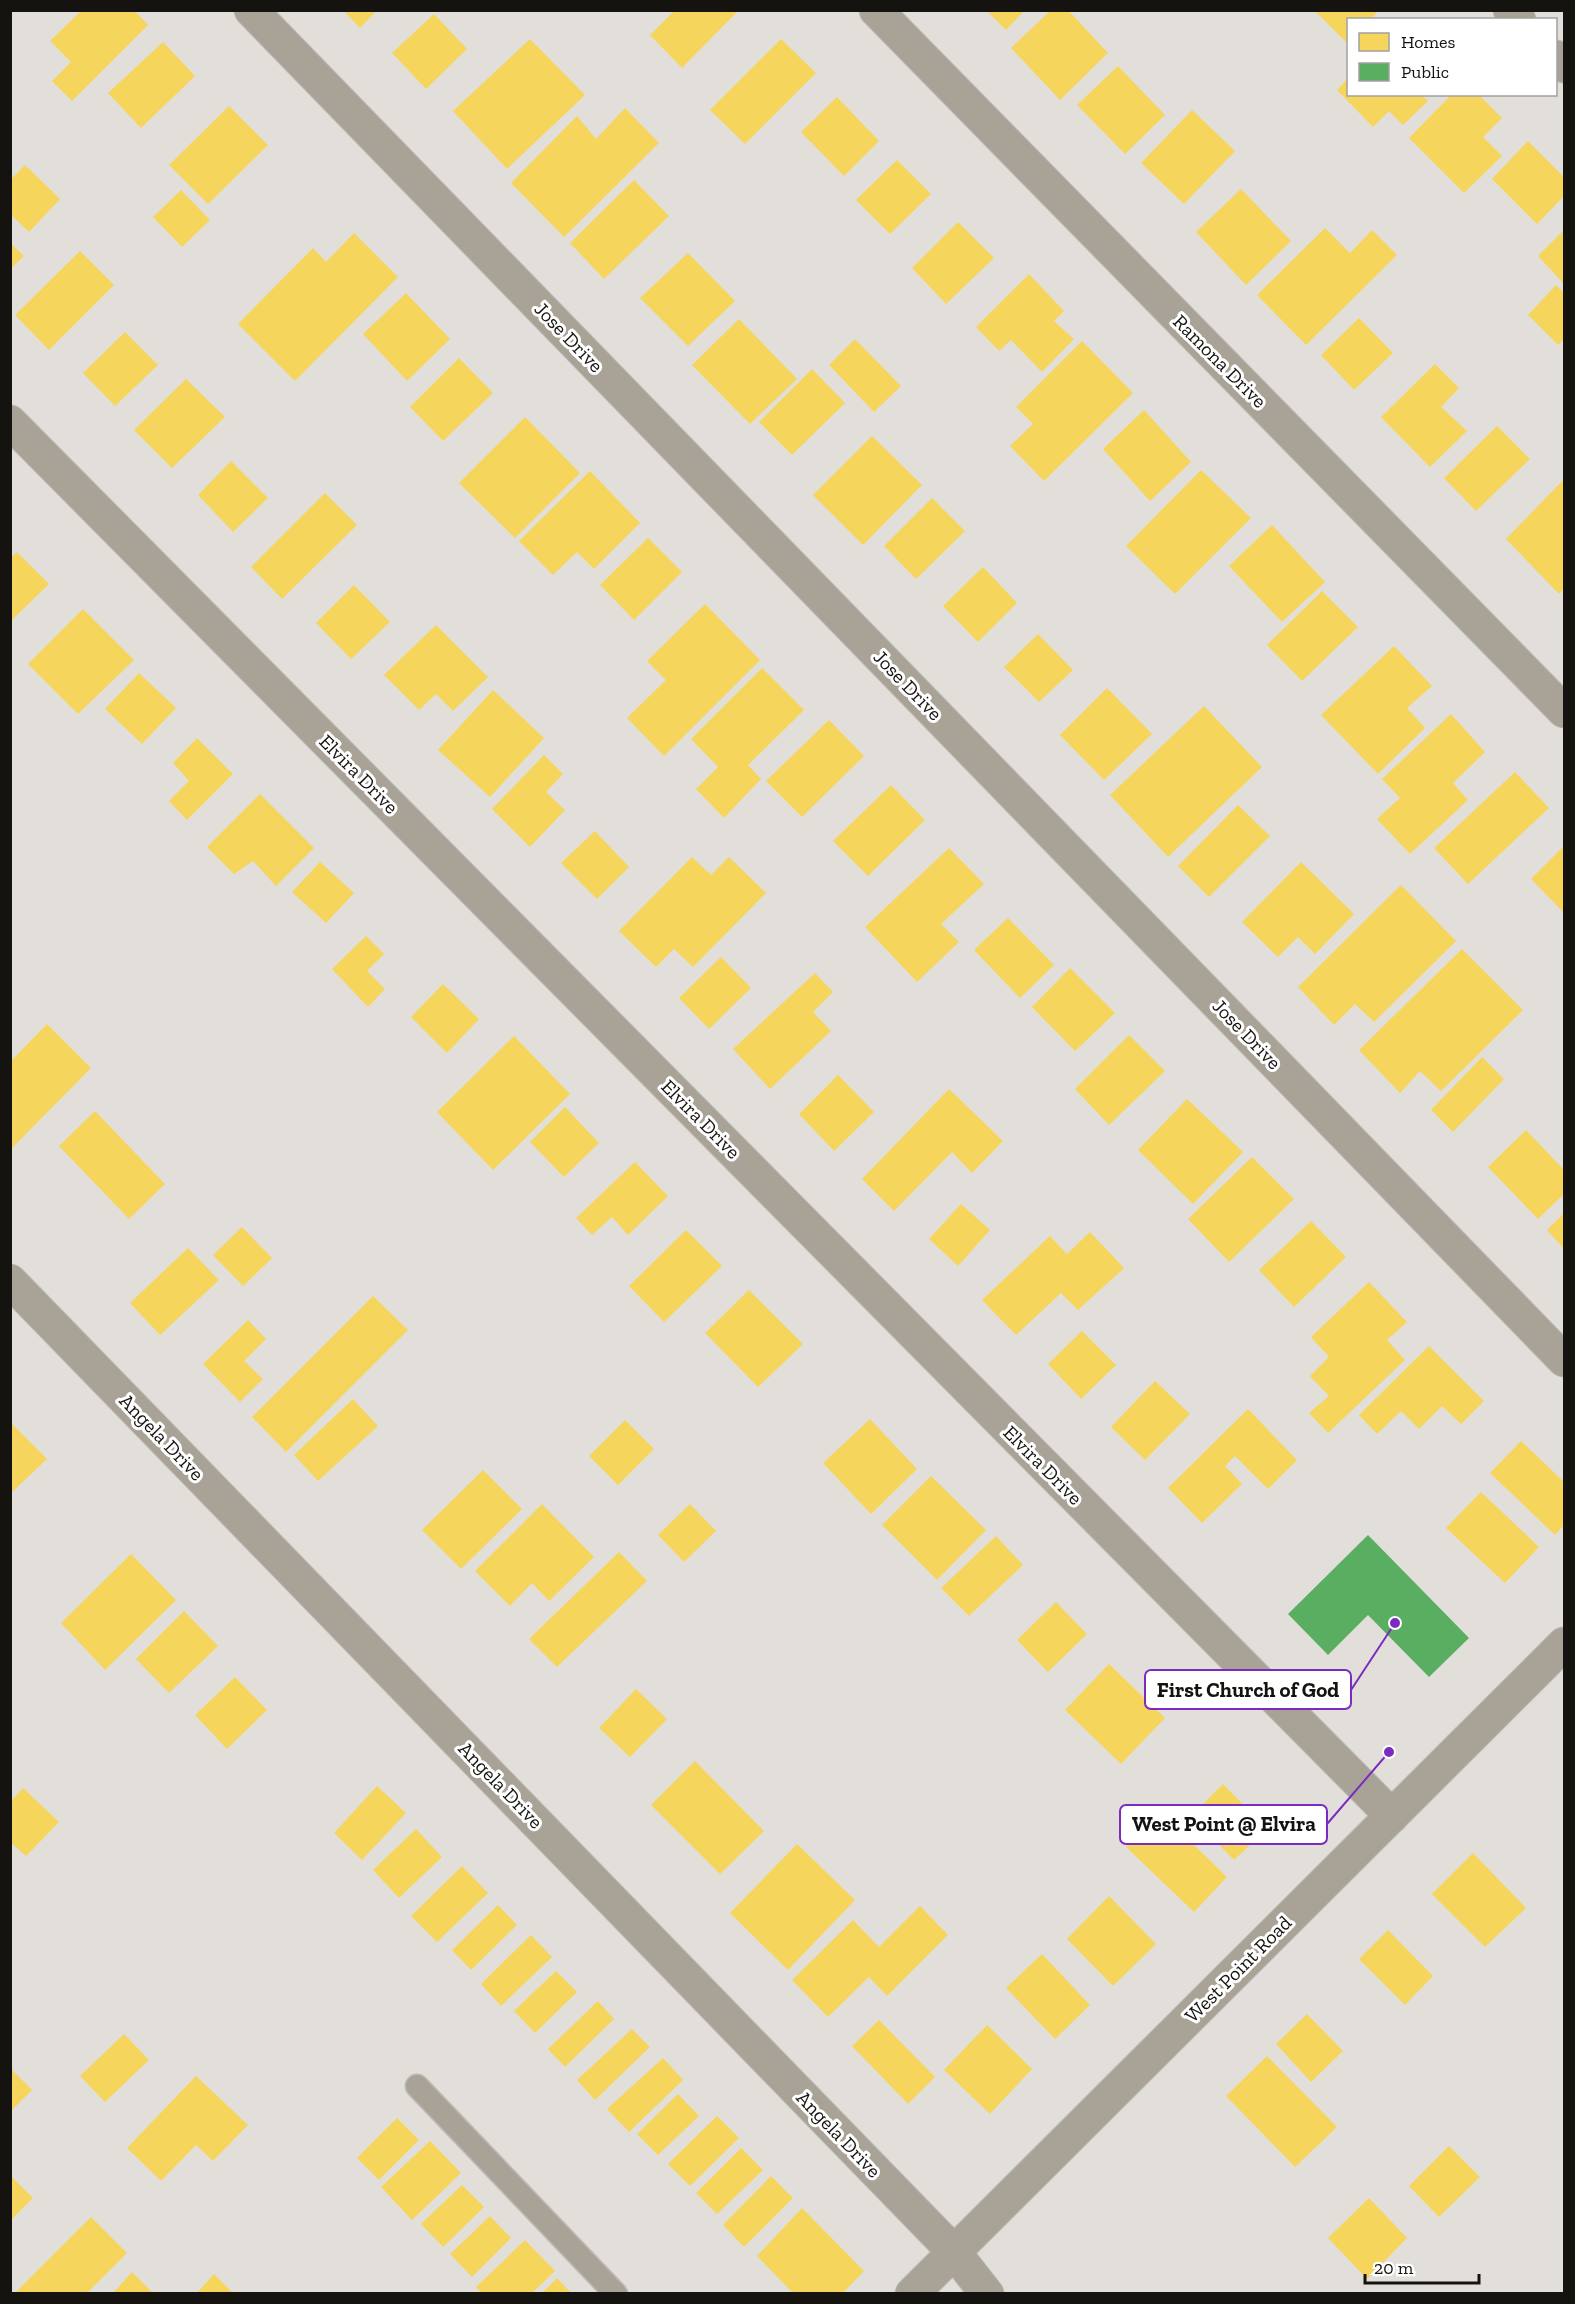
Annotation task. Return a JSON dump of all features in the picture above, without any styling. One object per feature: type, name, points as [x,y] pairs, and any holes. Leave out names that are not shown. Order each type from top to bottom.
[{"type":"street","name":"Jose Drive","points":[[251,10],[1564,1360]]},
{"type":"street","name":"Ramona Drive","points":[[876,10],[1564,711]]},
{"type":"street","name":"Elvira Drive","points":[[10,422],[1392,1816]]},
{"type":"street","name":"Angela Drive","points":[[10,1281],[954,2252],[987,2294]]},
{"type":"street","name":"West Point Road","points":[[912,2294],[1564,1644]]},
{"type":"lane","points":[[417,2086],[616,2294]]},
{"type":"building: Homes","points":[[82,10],[134,10],[148,25],[72,101],[52,81],[71,62],[50,41]]},
{"type":"building: Homes","points":[[343,10],[377,10],[360,28]]},
{"type":"building: Homes","points":[[675,10],[739,10],[682,68],[650,35]]},
{"type":"building: Homes","points":[[986,10],[1025,10],[1006,30]]},
{"type":"building: Homes","points":[[1051,10],[1068,10],[1108,53],[1060,100],[1011,48]]},
{"type":"building: Homes","points":[[1314,10],[1379,10],[1372,18],[1347,18],[1346,42]]},
{"type":"building: Homes","points":[[434,14],[467,49],[426,89],[392,53]]},
{"type":"building: Homes","points":[[530,39],[585,95],[507,169],[453,111]]},
{"type":"building: Homes","points":[[781,39],[816,73],[745,144],[710,110]]},
{"type":"building: Homes","points":[[163,42],[195,76],[141,128],[108,93]]},
{"type":"building: Homes","points":[[1118,66],[1165,115],[1125,154],[1077,105]]},
{"type":"building: Homes","points":[[1347,79],[1347,96],[1423,96],[1428,101],[1403,125],[1389,111],[1373,127],[1337,90]]},
{"type":"building: Homes","points":[[1450,96],[1480,96],[1502,118],[1483,137],[1502,156],[1464,193],[1409,138]]},
{"type":"building: Homes","points":[[837,97],[879,141],[844,176],[801,132]]},
{"type":"building: Homes","points":[[229,106],[268,145],[208,204],[169,165]]},
{"type":"building: Homes","points":[[625,108],[659,143],[564,237],[511,183],[577,116],[596,139]]},
{"type":"building: Homes","points":[[1192,110],[1235,151],[1184,204],[1141,163]]},
{"type":"building: Homes","points":[[1528,141],[1564,177],[1564,196],[1537,224],[1492,179]]},
{"type":"building: Homes","points":[[897,160],[931,194],[890,234],[856,200]]},
{"type":"building: Homes","points":[[25,165],[60,199],[29,232],[10,214],[10,180]]},
{"type":"building: Homes","points":[[634,180],[669,216],[604,279],[570,243]]},
{"type":"building: Homes","points":[[1241,189],[1291,241],[1246,285],[1196,232]]},
{"type":"building: Homes","points":[[181,190],[210,220],[182,247],[153,217]]},
{"type":"building: Homes","points":[[958,222],[994,258],[946,304],[912,268]]},
{"type":"building: Homes","points":[[1325,228],[1350,253],[1372,230],[1397,255],[1306,345],[1257,295]]},
{"type":"building: Homes","points":[[1564,230],[1564,284],[1538,256]]},
{"type":"building: Homes","points":[[354,233],[398,277],[295,381],[238,324],[313,248],[326,262]]},
{"type":"building: Homes","points":[[10,243],[24,256],[10,269]]},
{"type":"building: Homes","points":[[80,251],[114,285],[49,350],[15,315]]},
{"type":"building: Homes","points":[[688,253],[735,301],[688,346],[640,298]]},
{"type":"building: Homes","points":[[1029,274],[1064,311],[1054,321],[1074,339],[1042,372],[1011,340],[999,351],[976,327]]},
{"type":"building: Homes","points":[[1556,285],[1564,293],[1564,339],[1558,345],[1528,315]]},
{"type":"building: Homes","points":[[406,293],[450,339],[407,381],[363,334]]},
{"type":"building: Homes","points":[[1359,318],[1393,353],[1354,390],[1321,355]]},
{"type":"building: Homes","points":[[739,319],[797,379],[750,424],[692,365]]},
{"type":"building: Homes","points":[[125,332],[158,365],[115,406],[83,373]]},
{"type":"building: Homes","points":[[855,339],[901,386],[874,412],[829,365]]},
{"type":"building: Homes","points":[[1082,341],[1133,393],[1044,481],[1010,446],[1033,424],[1016,407]]},
{"type":"building: Homes","points":[[459,358],[493,393],[443,441],[410,407]]},
{"type":"building: Homes","points":[[1435,364],[1459,388],[1441,407],[1467,431],[1430,467],[1381,417]]},
{"type":"building: Homes","points":[[812,369],[845,403],[792,455],[759,422]]},
{"type":"building: Homes","points":[[186,379],[225,417],[172,468],[134,430]]},
{"type":"building: Homes","points":[[1144,410],[1191,462],[1150,501],[1103,449]]},
{"type":"building: Homes","points":[[525,417],[580,473],[515,538],[459,483]]},
{"type":"building: Homes","points":[[1497,426],[1530,459],[1476,511],[1444,478]]},
{"type":"building: Homes","points":[[872,436],[922,485],[863,545],[813,495]]},
{"type":"building: Homes","points":[[231,461],[268,498],[233,532],[198,495]]},
{"type":"building: Homes","points":[[1201,470],[1251,518],[1175,594],[1126,546]]},
{"type":"building: Homes","points":[[590,471],[640,523],[594,569],[577,552],[553,575],[519,541]]},
{"type":"building: Homes","points":[[1564,479],[1564,588],[1559,594],[1506,539]]},
{"type":"building: Homes","points":[[325,493],[357,525],[282,599],[251,567]]},
{"type":"building: Homes","points":[[932,498],[965,531],[916,579],[884,546]]},
{"type":"building: Homes","points":[[1272,525],[1325,582],[1282,622],[1229,566]]},
{"type":"building: Homes","points":[[648,538],[682,572],[634,620],[600,585]]},
{"type":"building: Homes","points":[[17,552],[49,584],[12,620],[10,558]]},
{"type":"building: Homes","points":[[983,567],[1017,603],[978,642],[943,606]]},
{"type":"building: Homes","points":[[354,585],[390,622],[351,659],[316,623]]},
{"type":"building: Homes","points":[[1322,591],[1358,627],[1302,681],[1267,645]]},
{"type":"building: Homes","points":[[705,604],[760,660],[664,756],[627,718],[666,680],[647,661]]},
{"type":"building: Homes","points":[[83,609],[134,660],[78,714],[28,664]]},
{"type":"building: Homes","points":[[436,625],[488,677],[453,711],[436,694],[419,710],[384,675]]},
{"type":"building: Homes","points":[[1038,634],[1073,670],[1039,702],[1004,667]]},
{"type":"building: Homes","points":[[1394,646],[1432,686],[1407,708],[1425,728],[1378,774],[1321,715]]},
{"type":"building: Homes","points":[[762,668],[804,710],[748,765],[761,779],[724,818],[696,789],[718,767],[691,739]]},
{"type":"building: Homes","points":[[139,673],[176,708],[142,744],[105,709]]},
{"type":"building: Homes","points":[[1107,688],[1152,734],[1104,780],[1060,735]]},
{"type":"building: Homes","points":[[493,690],[544,738],[490,797],[438,750]]},
{"type":"building: Homes","points":[[1204,706],[1262,767],[1168,857],[1110,795]]},
{"type":"building: Homes","points":[[1451,714],[1485,752],[1453,783],[1468,800],[1410,854],[1377,819],[1400,798],[1382,779]]},
{"type":"building: Homes","points":[[829,720],[864,756],[802,817],[766,781]]},
{"type":"building: Homes","points":[[197,738],[233,774],[187,820],[169,801],[189,781],[173,763]]},
{"type":"building: Homes","points":[[544,755],[563,774],[546,792],[565,810],[530,847],[492,809]]},
{"type":"building: Homes","points":[[1515,772],[1549,808],[1468,884],[1434,848]]},
{"type":"building: Homes","points":[[891,785],[925,820],[868,876],[833,841]]},
{"type":"building: Homes","points":[[260,794],[314,848],[276,886],[253,861],[234,874],[207,847]]},
{"type":"building: Homes","points":[[1238,805],[1270,836],[1209,897],[1178,866]]},
{"type":"building: Homes","points":[[595,831],[629,867],[597,899],[561,863]]},
{"type":"building: Homes","points":[[1564,846],[1564,913],[1531,879]]},
{"type":"building: Homes","points":[[949,848],[984,884],[941,924],[959,942],[917,982],[865,927]]},
{"type":"building: Homes","points":[[692,857],[711,875],[729,857],[766,893],[693,967],[674,949],[656,967],[619,931]]},
{"type":"building: Homes","points":[[320,862],[354,893],[326,923],[292,892]]},
{"type":"building: Homes","points":[[1301,862],[1354,914],[1315,954],[1298,937],[1278,957],[1242,922]]},
{"type":"building: Homes","points":[[1401,885],[1456,941],[1374,1022],[1355,1004],[1334,1025],[1298,987]]},
{"type":"building: Homes","points":[[1008,918],[1054,965],[1020,998],[974,950]]},
{"type":"building: Homes","points":[[366,936],[384,954],[367,971],[385,989],[368,1007],[332,969]]},
{"type":"building: Homes","points":[[1462,949],[1523,1010],[1441,1091],[1420,1071],[1400,1093],[1359,1050]]},
{"type":"building: Homes","points":[[721,957],[751,988],[709,1029],[679,998]]},
{"type":"building: Homes","points":[[1070,968],[1115,1013],[1075,1051],[1032,1007]]},
{"type":"building: Homes","points":[[815,973],[833,992],[813,1012],[831,1031],[770,1089],[733,1049]]},
{"type":"building: Homes","points":[[443,984],[479,1019],[447,1053],[411,1017]]},
{"type":"building: Homes","points":[[47,1024],[91,1068],[10,1150],[10,1062]]},
{"type":"building: Homes","points":[[1129,1035],[1165,1071],[1109,1125],[1075,1089]]},
{"type":"building: Homes","points":[[514,1036],[570,1094],[493,1170],[437,1112]]},
{"type":"building: Homes","points":[[1482,1057],[1504,1079],[1453,1132],[1431,1110]]},
{"type":"building: Homes","points":[[838,1075],[874,1112],[834,1151],[799,1114]]},
{"type":"building: Homes","points":[[949,1089],[1003,1141],[972,1173],[952,1152],[894,1211],[862,1179]]},
{"type":"building: Homes","points":[[1187,1099],[1243,1152],[1193,1204],[1138,1150]]},
{"type":"building: Homes","points":[[565,1107],[599,1143],[564,1177],[530,1142]]},
{"type":"building: Homes","points":[[95,1111],[165,1184],[129,1219],[59,1146]]},
{"type":"building: Homes","points":[[1526,1130],[1564,1170],[1564,1194],[1538,1219],[1488,1167]]},
{"type":"building: Homes","points":[[1252,1157],[1294,1199],[1229,1262],[1188,1219]]},
{"type":"building: Homes","points":[[635,1162],[668,1196],[628,1235],[612,1217],[592,1235],[576,1218]]},
{"type":"building: Homes","points":[[961,1204],[990,1230],[958,1266],[929,1239]]},
{"type":"building: Homes","points":[[1564,1213],[1564,1249],[1547,1230]]},
{"type":"building: Homes","points":[[1311,1221],[1346,1257],[1294,1307],[1259,1270]]},
{"type":"building: Homes","points":[[242,1227],[272,1258],[243,1286],[213,1255]]},
{"type":"building: Homes","points":[[686,1230],[722,1266],[664,1322],[629,1286]]},
{"type":"building: Homes","points":[[1090,1232],[1124,1268],[1078,1310],[1061,1293],[1016,1335],[982,1300],[1050,1236],[1067,1254]]},
{"type":"building: Homes","points":[[188,1248],[219,1280],[160,1335],[130,1303]]},
{"type":"building: Homes","points":[[1369,1282],[1407,1322],[1387,1340],[1405,1360],[1328,1433],[1309,1413],[1329,1396],[1310,1376],[1329,1357],[1311,1337]]},
{"type":"building: Homes","points":[[749,1290],[803,1344],[758,1387],[705,1333]]},
{"type":"building: Homes","points":[[373,1296],[408,1330],[286,1452],[252,1417]]},
{"type":"building: Homes","points":[[248,1320],[266,1339],[244,1361],[263,1379],[240,1402],[203,1364]]},
{"type":"building: Homes","points":[[1082,1331],[1116,1365],[1081,1399],[1048,1364]]},
{"type":"building: Homes","points":[[1429,1346],[1484,1401],[1461,1424],[1442,1406],[1419,1429],[1401,1411],[1377,1434],[1359,1415]]},
{"type":"building: Homes","points":[[1155,1381],[1190,1414],[1145,1460],[1111,1427]]},
{"type":"building: Homes","points":[[353,1399],[378,1426],[318,1481],[294,1455]]},
{"type":"building: Homes","points":[[1248,1409],[1297,1460],[1268,1489],[1235,1456],[1225,1466],[1242,1484],[1202,1523],[1168,1488]]},
{"type":"building: Homes","points":[[870,1419],[917,1469],[871,1514],[823,1463]]},
{"type":"building: Homes","points":[[625,1420],[654,1449],[618,1485],[589,1456]]},
{"type":"building: Homes","points":[[10,1422],[47,1459],[10,1494]]},
{"type":"building: Homes","points":[[1521,1441],[1564,1482],[1564,1525],[1555,1535],[1490,1473]]},
{"type":"building: Homes","points":[[483,1470],[522,1509],[461,1569],[422,1530]]},
{"type":"building: Homes","points":[[931,1476],[986,1530],[937,1580],[882,1525]]},
{"type":"building: Homes","points":[[1481,1492],[1539,1547],[1505,1583],[1446,1528]]},
{"type":"building: Homes","points":[[542,1504],[594,1557],[549,1601],[532,1583],[510,1606],[475,1571]]},
{"type":"building: Homes","points":[[690,1504],[716,1531],[684,1562],[658,1535]]},
{"type":"building: Homes","points":[[996,1536],[1023,1565],[969,1616],[941,1588]]},
{"type":"building: Homes","points":[[619,1552],[647,1581],[557,1667],[529,1639]]},
{"type":"building: Homes","points":[[131,1554],[176,1600],[105,1670],[61,1623]]},
{"type":"building: Homes","points":[[1056,1602],[1087,1634],[1048,1672],[1017,1640]]},
{"type":"building: Homes","points":[[184,1611],[218,1646],[169,1693],[136,1659]]},
{"type":"building: Homes","points":[[1109,1664],[1165,1718],[1121,1764],[1065,1710]]},
{"type":"building: Homes","points":[[235,1677],[267,1710],[227,1749],[195,1715]]},
{"type":"building: Homes","points":[[636,1689],[667,1719],[630,1757],[599,1728]]},
{"type":"building: Homes","points":[[695,1761],[764,1831],[720,1874],[651,1805]]},
{"type":"building: Homes","points":[[1223,1784],[1267,1829],[1234,1860],[1191,1816]]},
{"type":"building: Homes","points":[[377,1786],[406,1813],[362,1860],[334,1833]]},
{"type":"building: Homes","points":[[23,1788],[59,1822],[26,1856],[10,1842],[10,1802]]},
{"type":"building: Homes","points":[[1160,1812],[1227,1877],[1194,1912],[1126,1847]]},
{"type":"building: Homes","points":[[416,1829],[442,1857],[399,1898],[373,1870]]},
{"type":"building: Homes","points":[[797,1844],[855,1900],[788,1970],[730,1913]]},
{"type":"building: Homes","points":[[1473,1853],[1526,1908],[1485,1947],[1432,1894]]},
{"type":"building: Homes","points":[[462,1866],[488,1893],[437,1942],[411,1916]]},
{"type":"building: Homes","points":[[1109,1896],[1156,1944],[1113,1986],[1067,1939]]},
{"type":"building: Homes","points":[[498,1905],[517,1925],[471,1970],[452,1950]]},
{"type":"building: Homes","points":[[920,1906],[948,1935],[887,1996],[869,1977],[828,2017],[792,1980],[853,1920],[879,1947]]},
{"type":"building: Homes","points":[[1388,1930],[1433,1976],[1405,2005],[1359,1959]]},
{"type":"building: Homes","points":[[531,1935],[552,1957],[501,2006],[481,1984]]},
{"type":"building: Homes","points":[[1042,1954],[1090,2005],[1055,2039],[1006,1988]]},
{"type":"building: Homes","points":[[556,1971],[577,1992],[535,2033],[514,2011]]},
{"type":"building: Homes","points":[[598,2001],[614,2019],[565,2067],[548,2049]]},
{"type":"building: Homes","points":[[1307,2014],[1343,2051],[1311,2082],[1276,2044]]},
{"type":"building: Homes","points":[[879,2020],[935,2077],[908,2104],[852,2046]]},
{"type":"building: Homes","points":[[987,2025],[1032,2069],[990,2114],[944,2070]]},
{"type":"building: Homes","points":[[632,2029],[650,2047],[595,2100],[577,2080]]},
{"type":"building: Homes","points":[[124,2034],[149,2060],[105,2102],[80,2076]]},
{"type":"building: Homes","points":[[1267,2056],[1337,2127],[1295,2167],[1226,2096]]},
{"type":"building: Homes","points":[[663,2058],[683,2080],[629,2132],[607,2109]]},
{"type":"building: Homes","points":[[10,2068],[32,2090],[10,2112]]},
{"type":"building: Homes","points":[[196,2076],[248,2125],[213,2161],[196,2145],[161,2181],[127,2148]]},
{"type":"building: Homes","points":[[678,2094],[699,2116],[658,2155],[637,2134]]},
{"type":"building: Homes","points":[[717,2116],[739,2138],[690,2186],[668,2164]]},
{"type":"building: Homes","points":[[397,2118],[419,2140],[379,2180],[357,2158]]},
{"type":"building: Homes","points":[[430,2141],[461,2173],[412,2220],[381,2187]]},
{"type":"building: Homes","points":[[1449,2146],[1480,2177],[1439,2217],[1409,2186]]},
{"type":"building: Homes","points":[[741,2148],[763,2170],[717,2214],[696,2193]]},
{"type":"building: Homes","points":[[10,2175],[33,2198],[10,2221]]},
{"type":"building: Homes","points":[[771,2176],[793,2198],[744,2247],[723,2225]]},
{"type":"building: Homes","points":[[462,2185],[484,2207],[443,2247],[421,2224]]},
{"type":"building: Homes","points":[[1369,2198],[1407,2238],[1367,2279],[1328,2238]]},
{"type":"building: Homes","points":[[802,2208],[864,2271],[842,2294],[794,2294],[757,2256]]},
{"type":"building: Homes","points":[[490,2216],[511,2238],[472,2277],[450,2254]]},
{"type":"building: Homes","points":[[91,2217],[127,2253],[86,2294],[14,2294]]},
{"type":"building: Homes","points":[[525,2240],[555,2271],[531,2294],[482,2294],[476,2287]]},
{"type":"building: Homes","points":[[132,2272],[154,2294],[112,2294]]},
{"type":"building: Homes","points":[[214,2274],[234,2294],[196,2294]]},
{"type":"building: Homes","points":[[557,2278],[572,2294],[541,2294]]},
{"type":"building: Public","points":[[1368,1535],[1469,1638],[1429,1677],[1368,1615],[1328,1655],[1288,1614]]},
{"type":"place","name":"First Church of God","points":[[1395,1623]]},
{"type":"place","name":"West Point @ Elvira","points":[[1389,1752]]}]
